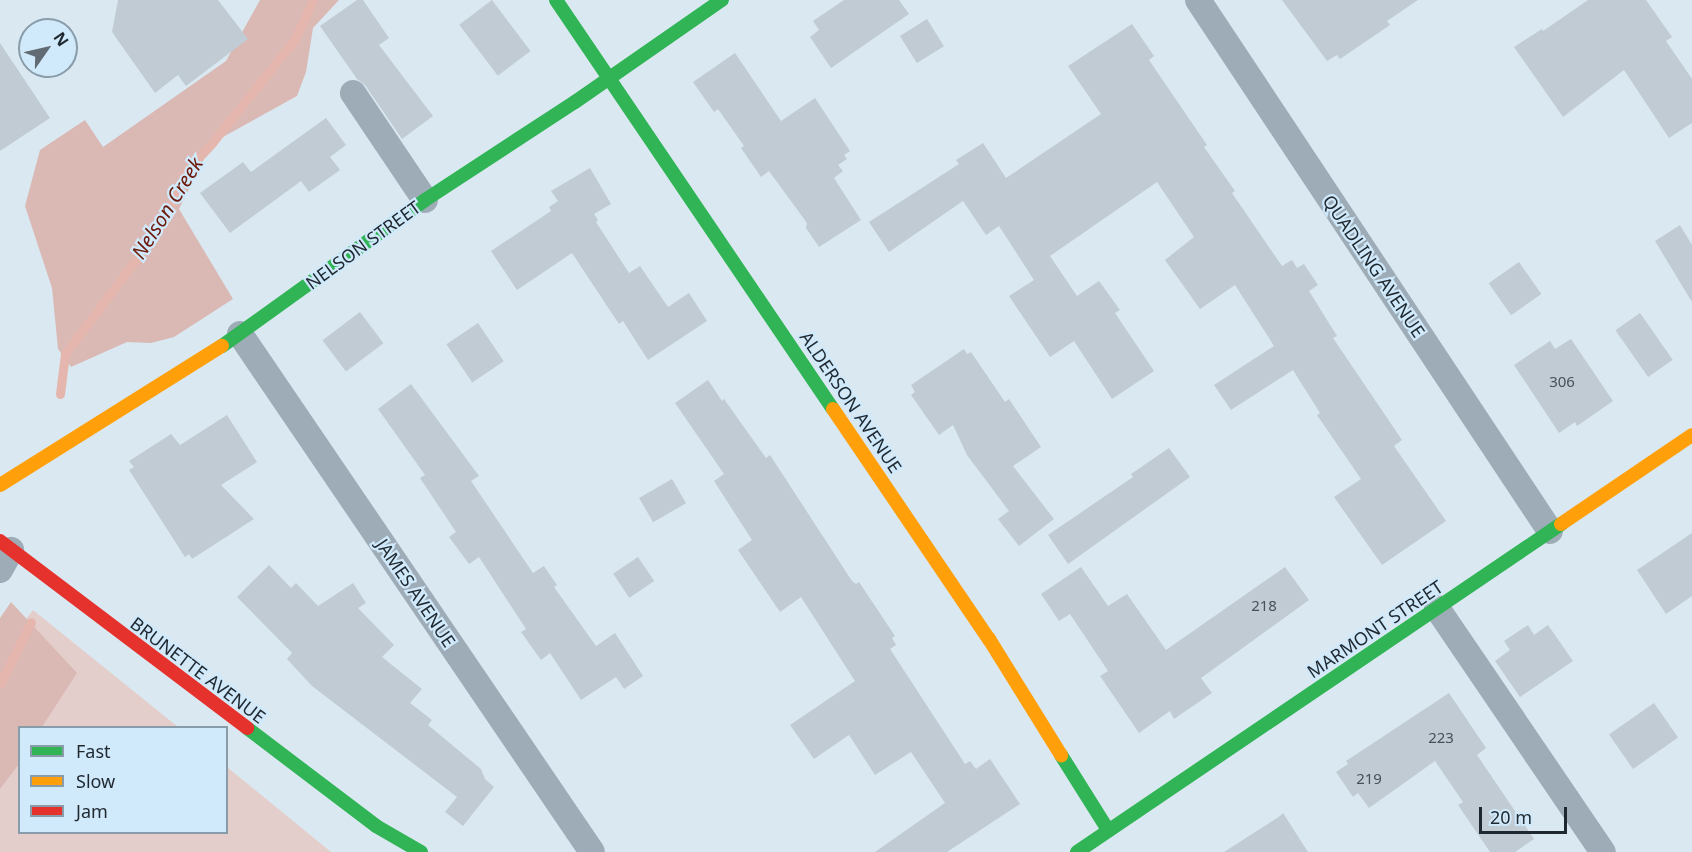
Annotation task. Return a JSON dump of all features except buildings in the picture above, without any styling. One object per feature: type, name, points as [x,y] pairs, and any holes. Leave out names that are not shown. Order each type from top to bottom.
[{"type":"street","name":"ALDERSON AVENUE","points":[[556,0],[989,639],[1108,830]]},
{"type":"street","name":"NELSON STREET","points":[[0,485],[240,334],[425,200],[722,0]]},
{"type":"street","name":"QUADLING AVENUE","points":[[1198,0],[1550,531]]},
{"type":"street","points":[[353,93],[425,200]]},
{"type":"street","name":"JAMES AVENUE","points":[[240,334],[592,852]]},
{"type":"street","name":"MARMONT STREET","points":[[1077,852],[1692,435]]},
{"type":"street","name":"BRUNETTE AVENUE","points":[[4,554],[376,826],[421,852]]},
{"type":"street","points":[[1437,609],[1603,852]]},
{"type":"street","name":"BRUNETTE AVENUE","points":[[376,826],[398,852]]},
{"type":"shaded area","points":[[260,0],[339,0],[313,28],[306,72],[297,96],[212,143],[179,209],[233,299],[174,337],[151,343],[127,342],[71,367],[58,349],[52,288],[25,206],[40,150],[85,120],[103,147],[226,61]]},
{"type":"shaded area","points":[[11,602],[77,673],[43,726],[18,726],[18,765],[0,789],[0,618]]},
{"type":"shaded area","points":[[33,610],[177,726],[18,726],[18,834],[228,834],[228,768],[331,852],[0,852],[0,653]]},
{"type":"waterway","name":"Nelson Creek","points":[[60,394],[65,354],[161,226],[187,170],[212,143],[295,39],[313,0]]},
{"type":"waterway","name":"Nelson Creek","points":[[0,684],[31,622]]},
{"type":"traffic: fast","points":[[556,0],[833,409]]},
{"type":"traffic: fast","points":[[222,346],[425,200],[575,102],[722,0]]},
{"type":"traffic: fast","points":[[1077,852],[1561,524]]},
{"type":"traffic: fast","points":[[247,728],[376,826],[421,852]]},
{"type":"traffic: fast","points":[[1061,755],[1108,830]]},
{"type":"traffic: slow","points":[[0,485],[222,346]]},
{"type":"traffic: slow","points":[[833,409],[989,639],[1061,755]]},
{"type":"traffic: slow","points":[[1561,524],[1692,435]]},
{"type":"traffic: jam","points":[[0,541],[247,728]]}]
